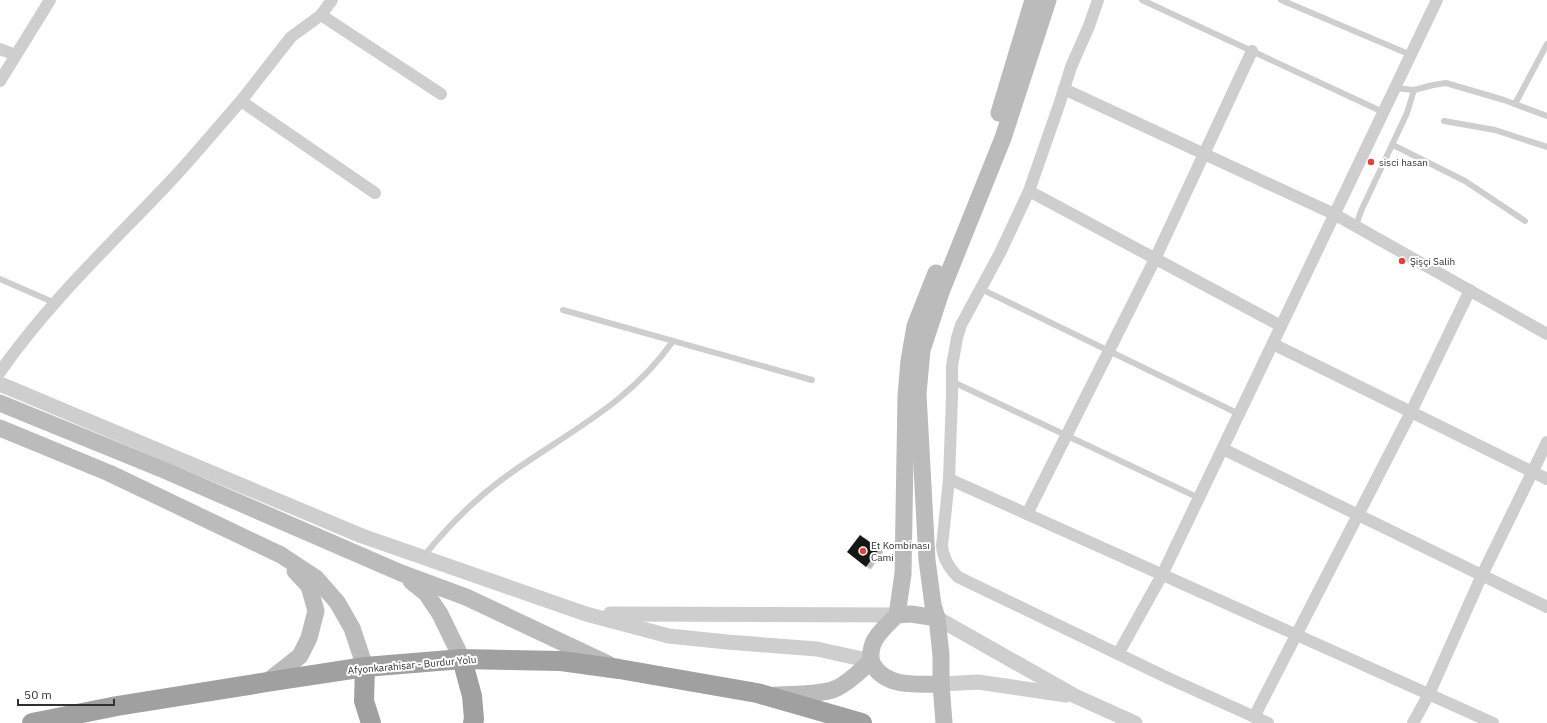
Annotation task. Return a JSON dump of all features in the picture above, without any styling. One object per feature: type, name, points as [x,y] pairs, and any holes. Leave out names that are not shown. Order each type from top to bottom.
[{"type":"highway","name":"Afyonkarahisar - Burdur Yolu","points":[[32,723],[117,706],[366,667],[462,659],[561,661],[619,669],[766,695],[862,723]]},
{"type":"highway","points":[[462,659],[472,696],[473,723]]},
{"type":"highway","points":[[366,667],[364,702],[371,723]]},
{"type":"main road","points":[[941,684],[898,683],[877,672],[871,661],[871,649],[876,638],[897,615],[903,574],[906,396],[909,361],[915,326],[990,142],[1033,0]]},
{"type":"main road","points":[[944,723],[941,684],[941,655],[937,618],[933,605],[927,560],[918,394],[922,350],[941,292],[1003,138],[1048,0]]},
{"type":"main road","points":[[0,403],[164,470],[402,573],[466,597],[619,669]]},
{"type":"main road","points":[[0,428],[109,473],[282,555],[316,578],[337,602],[352,628],[366,667]]},
{"type":"main road","points":[[267,682],[300,656],[309,638],[316,611],[309,586],[282,555]]},
{"type":"main road","points":[[402,573],[426,593],[440,614],[462,659]]},
{"type":"main road","points":[[897,615],[911,614],[937,618]]},
{"type":"main road","points":[[766,695],[810,694],[837,689],[871,661]]},
{"type":"street","points":[[0,81],[50,0]]},
{"type":"street","points":[[2,365],[108,245],[166,187],[241,101],[291,37],[321,15],[332,0]]},
{"type":"street","points":[[1098,0],[1089,26],[1071,67],[1029,191],[981,289],[961,325],[954,351],[951,381],[952,396],[949,479],[942,546],[944,559],[952,572],[958,577],[1118,654],[1268,723]]},
{"type":"street","points":[[1118,654],[1162,575],[1437,0]]},
{"type":"street","points":[[321,15],[441,94]]},
{"type":"street","points":[[0,49],[16,56]]},
{"type":"street","points":[[1026,514],[1155,259],[1252,51]]},
{"type":"street","points":[[1064,90],[1334,214],[1547,334]]},
{"type":"street","points":[[241,101],[375,194]]},
{"type":"street","points":[[1029,191],[1281,326]]},
{"type":"street","points":[[1254,717],[1411,412],[1470,290]]},
{"type":"street","points":[[1273,344],[1547,479]]},
{"type":"street","points":[[0,384],[362,536],[586,614],[669,636],[817,649],[871,661]]},
{"type":"street","points":[[1414,723],[1429,694],[1482,575],[1547,442]]},
{"type":"street","points":[[1223,448],[1547,607]]},
{"type":"street","points":[[949,479],[1493,723]]},
{"type":"street","points":[[586,614],[897,615]]},
{"type":"street","points":[[937,618],[1075,696],[1135,723]]},
{"type":"street","points":[[941,684],[978,682],[1075,696]]},
{"type":"lane","points":[[1142,0],[1383,112]]},
{"type":"lane","points":[[1281,0],[1410,55]]},
{"type":"lane","points":[[1514,104],[1547,44]]},
{"type":"lane","points":[[1395,88],[1414,90],[1446,83],[1547,116]]},
{"type":"lane","points":[[1356,226],[1360,211],[1393,145],[1407,113],[1414,90]]},
{"type":"lane","points":[[1444,121],[1495,130],[1547,147]]},
{"type":"lane","points":[[1393,145],[1465,181],[1525,221]]},
{"type":"lane","points":[[0,279],[55,304]]},
{"type":"lane","points":[[981,289],[1239,414]]},
{"type":"lane","points":[[563,310],[812,380]]},
{"type":"lane","points":[[423,557],[454,521],[489,489],[527,462],[580,428],[629,390],[656,363],[673,341]]},
{"type":"lane","points":[[951,381],[1199,498]]},
{"type":"building","name":"Et Kombinası Cami","points":[[860,535],[879,549],[866,567],[847,552]]},
{"type":"place","name":"sisci hasan","points":[[1371,162]]},
{"type":"place","name":"Şişçi Salih","points":[[1402,261]]},
{"type":"place","name":"Et Kombinası Cami","points":[[863,551]]}]
